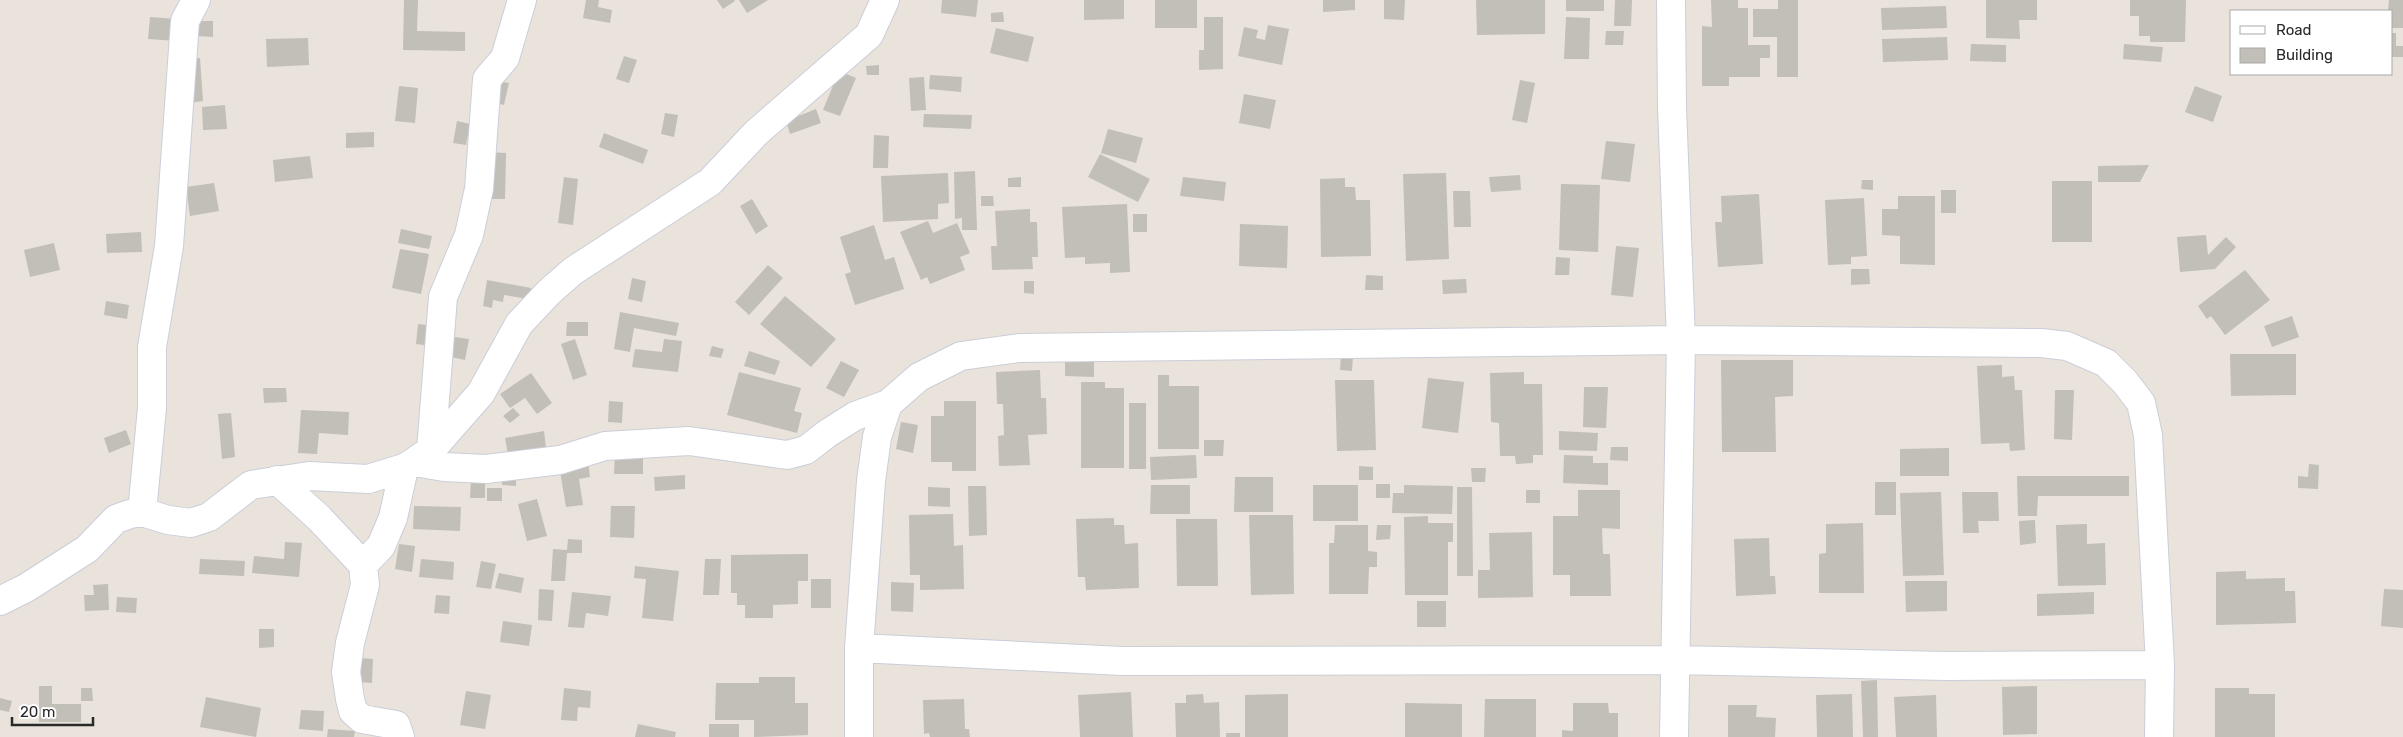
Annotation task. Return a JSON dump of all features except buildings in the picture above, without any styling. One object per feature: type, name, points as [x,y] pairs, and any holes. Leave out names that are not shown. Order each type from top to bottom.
[{"type":"street","points":[[142,512],[152,408],[152,347],[169,246],[185,21],[196,0]]},
{"type":"street","points":[[363,565],[381,546],[416,460],[443,297],[469,234],[479,190],[487,80],[505,58],[522,0]]},
{"type":"street","points":[[0,601],[26,588],[87,549],[116,519],[130,514],[142,512],[168,520],[191,523],[209,517],[251,486],[309,476],[368,478],[416,460],[481,393],[519,324],[549,292],[573,271],[710,182],[756,132],[869,35],[885,0]]},
{"type":"street","points":[[1672,0],[1672,107],[1681,340],[1674,737]]},
{"type":"street","points":[[416,460],[444,467],[486,469],[560,460],[605,446],[689,441],[787,455],[806,450],[855,416],[888,404],[919,377],[961,356],[1020,348],[1681,340],[2041,342],[2067,346],[2106,363],[2125,382],[2141,403],[2145,418],[2148,435],[2160,665],[2159,737]]},
{"type":"street","points":[[859,737],[859,648],[871,481],[877,437],[888,404]]},
{"type":"street","points":[[278,480],[319,518],[363,565],[365,585],[350,643],[346,672],[350,699],[353,711],[362,719],[396,725],[400,737]]},
{"type":"street","points":[[859,648],[1122,661],[1676,660],[1946,666],[2160,665]]}]
